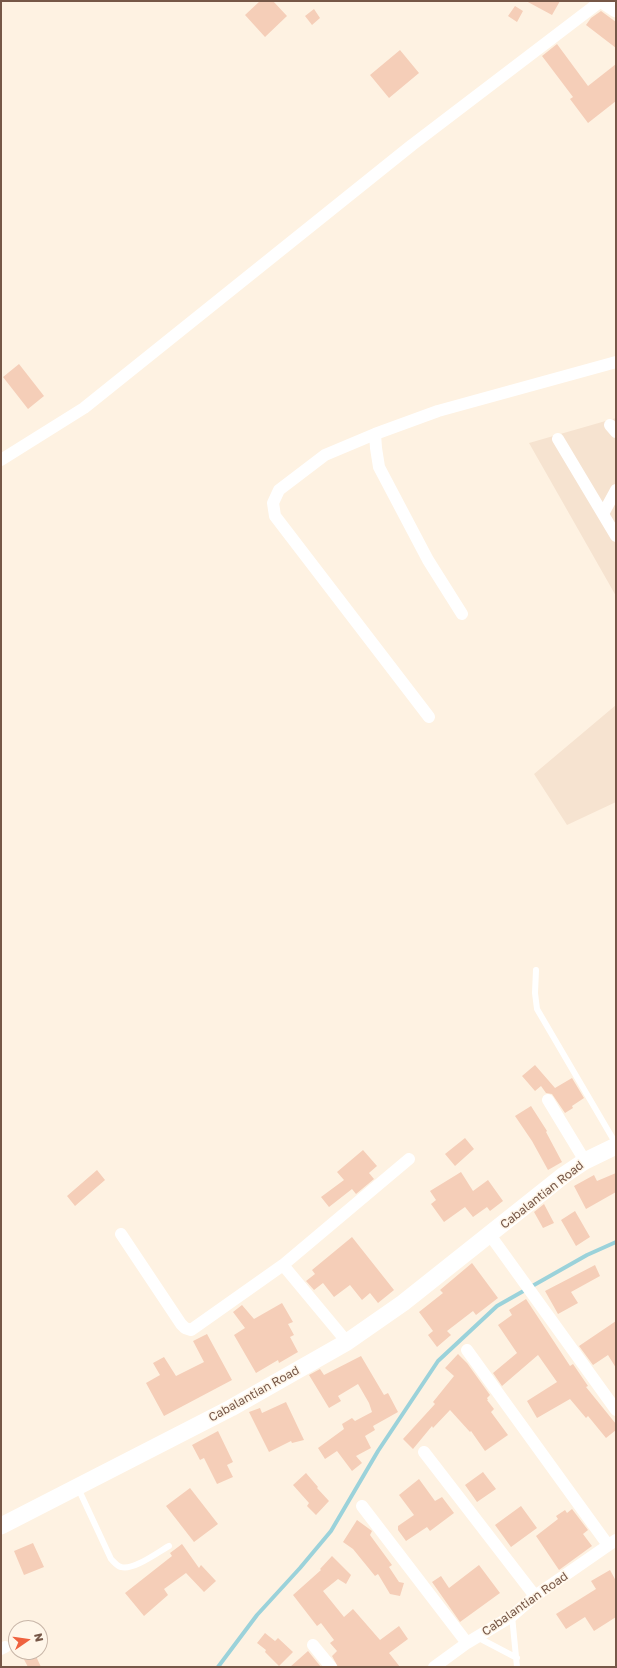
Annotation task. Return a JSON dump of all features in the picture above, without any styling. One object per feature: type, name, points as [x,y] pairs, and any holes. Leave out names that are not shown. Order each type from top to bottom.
[{"type":"street","points":[[1,460],[84,408],[406,150],[603,1],[616,9]]},
{"type":"street","points":[[429,717],[275,516],[273,503],[279,490],[325,455],[376,434],[445,408],[616,362]]},
{"type":"street","points":[[376,434],[376,448],[379,467],[428,560],[462,614]]},
{"type":"street","points":[[558,439],[616,536]]},
{"type":"street","points":[[603,514],[616,490]]},
{"type":"street","points":[[548,1100],[585,1161]]},
{"type":"street","name":"Cabalantian Road","points":[[1,1526],[231,1408],[347,1342],[404,1303],[564,1175],[585,1161],[616,1145]]},
{"type":"street","points":[[121,1234],[181,1324],[185,1328],[191,1330],[284,1265],[409,1159]]},
{"type":"street","name":"Cabalantian Road","points":[[490,1235],[616,1410]]},
{"type":"street","points":[[284,1265],[347,1342]]},
{"type":"street","points":[[467,1350],[612,1543]]},
{"type":"street","points":[[424,1452],[535,1596]]},
{"type":"street","points":[[362,1506],[472,1640]]},
{"type":"street","name":"Cabalantian Road","points":[[434,1667],[472,1640],[512,1616],[535,1596],[612,1543]]},
{"type":"street","points":[[313,1645],[331,1667]]},
{"type":"lane","points":[[536,970],[535,993],[537,1009],[616,1145]]},
{"type":"lane","points":[[78,1487],[111,1559],[120,1567],[128,1568],[137,1565],[169,1546]]},
{"type":"lane","points":[[512,1616],[517,1667]]},
{"type":"lane","points":[[472,1640],[517,1658]]},
{"type":"shaded area","points":[[616,418],[616,596],[529,443]]},
{"type":"shaded area","points":[[616,705],[616,802],[567,825],[534,774]]},
{"type":"building","points":[[260,1],[273,1],[287,16],[265,37],[245,15]]},
{"type":"building","points":[[526,1],[560,1],[552,15]]},
{"type":"building","points":[[515,6],[523,11],[517,22],[508,16]]},
{"type":"building","points":[[314,9],[320,18],[312,25],[305,16]]},
{"type":"building","points":[[601,11],[616,22],[616,48],[586,25],[591,18]]},
{"type":"building","points":[[557,44],[588,86],[616,64],[616,101],[588,123],[570,99],[573,97],[542,56]]},
{"type":"building","points":[[400,50],[419,73],[389,98],[370,75]]},
{"type":"building","points":[[19,364],[44,396],[28,409],[3,377]]},
{"type":"building","points":[[535,1065],[555,1088],[572,1078],[584,1098],[565,1113],[552,1094],[546,1093],[541,1086],[535,1091],[522,1076]]},
{"type":"building","points":[[531,1106],[547,1131],[546,1132],[562,1162],[548,1170],[532,1141],[515,1116]]},
{"type":"building","points":[[465,1138],[474,1149],[455,1166],[445,1154]]},
{"type":"building","points":[[363,1150],[377,1166],[369,1173],[374,1179],[356,1194],[352,1189],[329,1207],[321,1197],[344,1180],[337,1172]]},
{"type":"building","points":[[97,1170],[105,1180],[75,1206],[67,1196]]},
{"type":"building","points":[[461,1172],[473,1191],[488,1180],[503,1201],[490,1211],[487,1207],[473,1217],[465,1207],[444,1222],[431,1204],[436,1200],[430,1191]]},
{"type":"building","points":[[616,1173],[616,1192],[586,1209],[574,1186],[594,1175],[597,1181]]},
{"type":"building","points":[[544,1204],[554,1223],[543,1228],[534,1212]]},
{"type":"building","points":[[575,1211],[590,1237],[576,1246],[561,1220]]},
{"type":"building","points":[[352,1237],[394,1290],[378,1303],[370,1293],[362,1300],[350,1285],[334,1297],[323,1283],[314,1290],[306,1281],[315,1274],[312,1270]]},
{"type":"building","points":[[472,1263],[498,1298],[476,1315],[473,1311],[447,1331],[451,1335],[437,1347],[428,1335],[433,1331],[419,1312],[443,1293],[440,1290]]},
{"type":"building","points":[[595,1265],[600,1276],[571,1292],[578,1303],[558,1314],[545,1291]]},
{"type":"building","points":[[526,1299],[570,1366],[573,1364],[588,1386],[586,1387],[616,1424],[616,1430],[606,1438],[588,1416],[586,1418],[570,1399],[537,1418],[527,1401],[557,1382],[538,1355],[502,1386],[493,1373],[517,1353],[498,1325],[512,1315],[509,1310]]},
{"type":"building","points":[[282,1303],[293,1322],[288,1324],[294,1335],[290,1337],[298,1352],[279,1363],[278,1360],[256,1373],[234,1335],[245,1328],[233,1312],[242,1305],[254,1319]]},
{"type":"building","points":[[616,1321],[616,1368],[608,1355],[593,1365],[579,1346]]},
{"type":"building","points":[[207,1334],[232,1380],[164,1416],[146,1383],[160,1375],[153,1363],[164,1357],[176,1376],[204,1362],[193,1341]]},
{"type":"building","points":[[458,1354],[467,1363],[490,1395],[487,1400],[494,1409],[491,1412],[508,1435],[485,1451],[471,1431],[470,1432],[450,1410],[433,1428],[432,1426],[413,1449],[403,1439],[435,1404],[433,1402],[454,1376],[445,1368]]},
{"type":"building","points":[[361,1356],[384,1395],[388,1393],[398,1412],[373,1426],[375,1430],[365,1436],[371,1448],[356,1456],[362,1463],[352,1471],[337,1451],[325,1459],[318,1448],[344,1429],[342,1424],[352,1418],[355,1421],[372,1412],[369,1403],[358,1384],[338,1396],[341,1401],[329,1408],[309,1375],[320,1369],[324,1375]]},
{"type":"building","points":[[286,1402],[304,1440],[292,1443],[291,1441],[269,1452],[249,1412],[260,1408],[262,1413]]},
{"type":"building","points":[[218,1431],[233,1462],[227,1465],[233,1477],[217,1484],[204,1458],[200,1460],[192,1445]]},
{"type":"building","points":[[483,1472],[496,1489],[477,1502],[465,1485]]},
{"type":"building","points":[[306,1473],[329,1501],[316,1515],[307,1506],[309,1503],[293,1485]]},
{"type":"building","points":[[419,1479],[435,1501],[442,1497],[454,1513],[430,1531],[427,1527],[406,1541],[398,1530],[398,1526],[414,1515],[399,1495]]},
{"type":"building","points":[[190,1488],[218,1524],[194,1542],[166,1506]]},
{"type":"building","points":[[521,1506],[537,1528],[511,1547],[495,1525]]},
{"type":"building","points":[[572,1509],[588,1530],[583,1534],[592,1546],[559,1570],[536,1536],[558,1519],[556,1516],[565,1510],[567,1513]]},
{"type":"building","points":[[357,1520],[372,1531],[370,1535],[392,1565],[389,1567],[399,1582],[404,1583],[400,1596],[390,1594],[378,1574],[375,1576],[353,1549],[343,1542]]},
{"type":"building","points":[[33,1543],[44,1567],[24,1575],[14,1551]]},
{"type":"building","points":[[182,1544],[199,1568],[201,1565],[216,1581],[204,1592],[186,1573],[164,1589],[168,1595],[144,1616],[125,1593],[172,1556],[170,1553]]},
{"type":"building","points":[[332,1556],[351,1575],[346,1584],[338,1579],[323,1591],[344,1617],[353,1609],[380,1640],[399,1626],[408,1639],[389,1653],[400,1667],[338,1667],[332,1656],[337,1651],[330,1643],[334,1640],[321,1623],[317,1626],[293,1595],[321,1570],[320,1569]]},
{"type":"building","points":[[479,1565],[500,1593],[460,1622],[432,1582],[441,1576],[449,1588]]},
{"type":"building","points":[[610,1570],[616,1581],[616,1617],[594,1631],[585,1617],[566,1629],[556,1614],[596,1589],[591,1581]]},
{"type":"building","points":[[265,1633],[275,1641],[278,1638],[293,1652],[279,1666],[265,1652],[266,1650],[257,1643]]},
{"type":"building","points":[[308,1651],[321,1667],[290,1667]]},
{"type":"building","points":[[24,1660],[38,1660],[41,1667],[28,1667]]},
{"type":"waterway","points":[[218,1667],[257,1615],[331,1531],[378,1451],[438,1361],[497,1306],[587,1255],[616,1242]]}]
